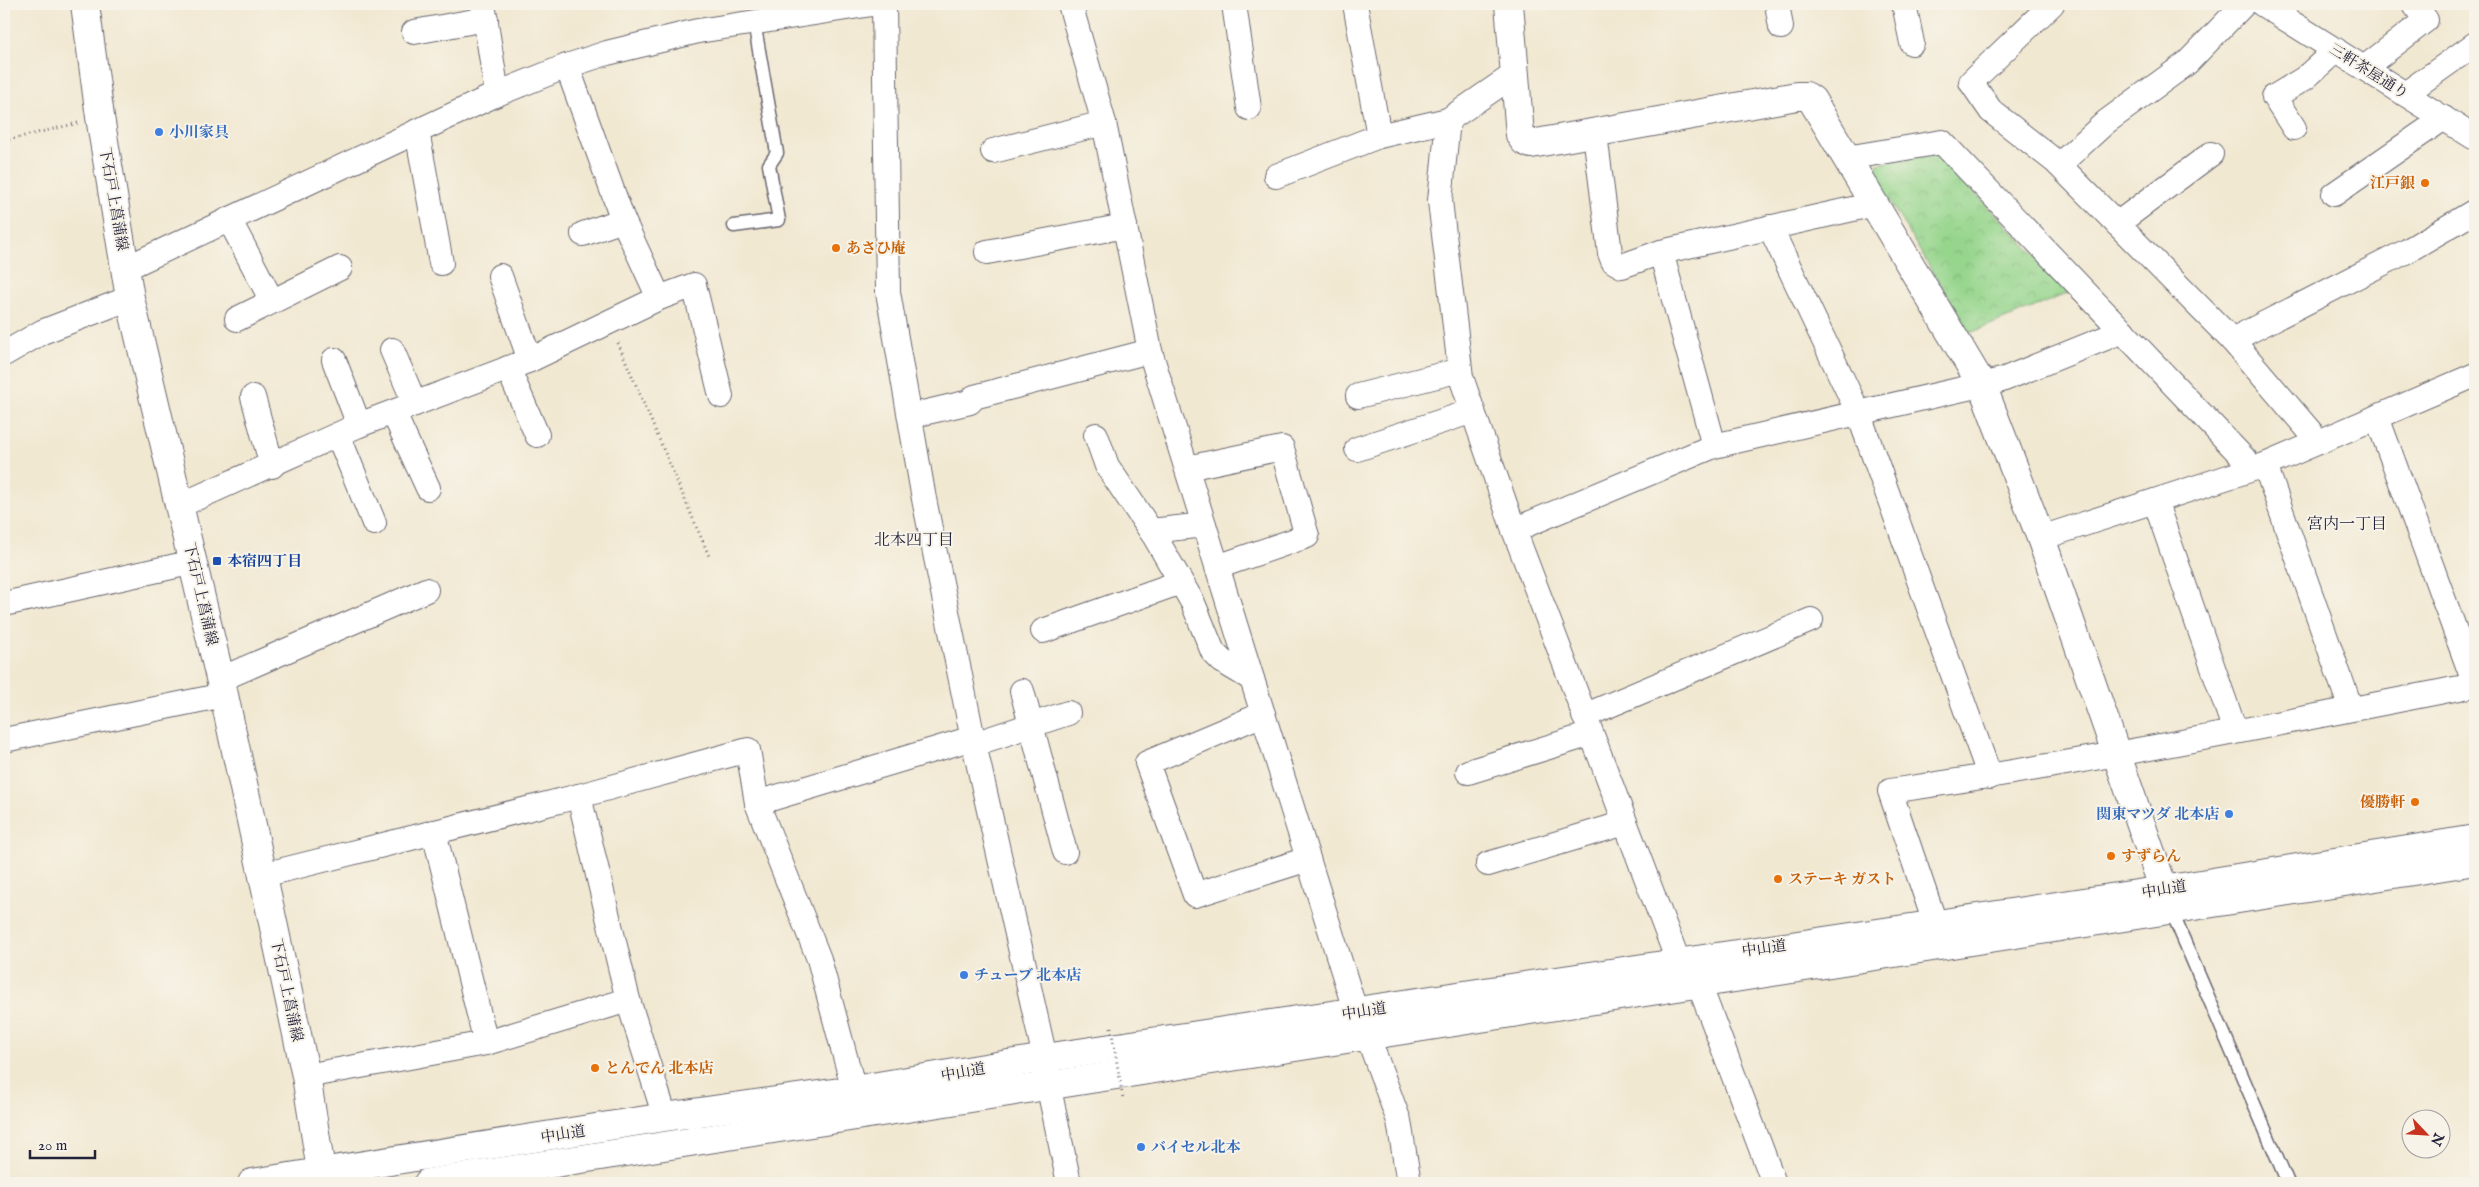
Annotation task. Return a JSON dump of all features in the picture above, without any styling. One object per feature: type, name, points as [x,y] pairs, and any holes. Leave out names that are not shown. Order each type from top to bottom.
[{"type":"main road","name":"下石戸上菖蒲線","points":[[85,4],[100,117],[130,298],[223,687],[306,1076],[322,1178]]},
{"type":"main road","points":[[1509,4],[1520,135],[1524,141],[1531,144],[1595,134],[1797,96],[1806,96],[1812,100],[1982,385],[2041,538],[2168,900]]},
{"type":"main road","name":"中山道","points":[[428,1183],[1048,1084],[1368,1037],[1699,984],[2168,900],[2475,840]]},
{"type":"main road","name":"中山道","points":[[252,1183],[322,1178],[665,1117],[854,1090],[1046,1058],[1356,1013],[1678,961],[1935,923],[2168,900],[2475,861]]},
{"type":"street","points":[[126,268],[497,94],[567,66],[607,53],[680,35],[872,4]]},
{"type":"street","points":[[884,4],[888,292],[910,416],[974,740],[1046,1058],[1048,1084],[1069,1183]]},
{"type":"street","points":[[1070,4],[1104,123],[1150,351],[1356,1013]]},
{"type":"street","points":[[1234,4],[1249,108]]},
{"type":"street","points":[[1355,4],[1379,136]]},
{"type":"street","points":[[1904,4],[1912,43]]},
{"type":"street","points":[[2052,4],[1971,82],[1991,111],[2059,165],[2232,340],[2319,442]]},
{"type":"street","points":[[2059,165],[2106,122],[2187,63],[2244,4]]},
{"type":"street","name":"三軒茶屋通り","points":[[2262,4],[2475,138]]},
{"type":"street","points":[[2364,68],[2426,20],[2414,4]]},
{"type":"street","points":[[414,32],[484,12],[497,94]]},
{"type":"street","points":[[2405,94],[2475,44]]},
{"type":"street","points":[[2294,128],[2274,96],[2305,78],[2336,50]]},
{"type":"street","points":[[567,66],[623,220],[659,298]]},
{"type":"street","points":[[1276,176],[1379,136],[1448,120],[1514,74]]},
{"type":"street","points":[[2334,194],[2444,118]]},
{"type":"street","points":[[1448,120],[1440,201],[1460,370],[1514,530],[1678,961]]},
{"type":"street","points":[[993,151],[1104,123]]},
{"type":"street","points":[[417,131],[440,263]]},
{"type":"street","points":[[1595,134],[1613,261],[1622,266],[1661,252],[1875,204]]},
{"type":"street","points":[[1846,158],[1942,142],[2123,331],[2259,467],[2351,709]]},
{"type":"street","points":[[2117,224],[2211,154]]},
{"type":"street","points":[[2232,340],[2407,251],[2475,211]]},
{"type":"street","points":[[229,219],[272,301]]},
{"type":"street","points":[[583,234],[623,220]]},
{"type":"street","points":[[987,252],[1125,226]]},
{"type":"street","points":[[1770,227],[1858,412],[1990,777]]},
{"type":"street","points":[[1661,252],[1714,446]]},
{"type":"street","points":[[237,319],[340,268]]},
{"type":"street","points":[[500,276],[530,360]]},
{"type":"street","points":[[181,505],[359,426],[530,360],[659,298],[694,285],[721,396]]},
{"type":"street","points":[[4,354],[42,332],[130,298]]},
{"type":"street","points":[[1514,530],[1714,446],[2002,380],[2123,331]]},
{"type":"street","points":[[392,350],[405,409],[428,488]]},
{"type":"street","points":[[910,416],[970,402],[974,397],[1150,351]]},
{"type":"street","points":[[334,360],[359,426]]},
{"type":"street","points":[[508,368],[537,435]]},
{"type":"street","points":[[1358,396],[1460,370]]},
{"type":"street","points":[[2041,538],[2259,467],[2475,375]]},
{"type":"street","points":[[253,397],[272,466]]},
{"type":"street","points":[[1357,449],[1473,412]]},
{"type":"street","points":[[1935,923],[1890,791],[1990,777],[2475,685],[2377,417]]},
{"type":"street","points":[[338,435],[374,523]]},
{"type":"street","points":[[1096,436],[1107,466],[1151,531],[1193,603],[1213,652],[1222,661],[1252,679]]},
{"type":"street","points":[[1187,468],[1282,448],[1307,536],[1217,567]]},
{"type":"street","points":[[2154,501],[2236,731]]},
{"type":"street","points":[[1151,531],[1204,525]]},
{"type":"street","points":[[4,604],[194,562]]},
{"type":"street","points":[[1043,631],[1181,582]]},
{"type":"street","points":[[4,740],[223,687],[426,590]]},
{"type":"street","points":[[1468,772],[1588,725],[1811,620]]},
{"type":"street","points":[[1022,691],[1065,852]]},
{"type":"street","points":[[757,803],[974,740],[1032,726],[1068,713]]},
{"type":"street","points":[[1263,714],[1146,763],[1195,895],[1308,859]]},
{"type":"street","points":[[263,875],[579,796],[748,750],[757,803],[819,959],[854,1090]]},
{"type":"street","points":[[579,796],[628,1000],[665,1117]]},
{"type":"street","points":[[1488,864],[1625,823]]},
{"type":"street","points":[[434,832],[486,1043]]},
{"type":"street","points":[[1699,984],[1774,1183]]},
{"type":"street","points":[[306,1076],[486,1043],[628,1000]]},
{"type":"street","points":[[1368,1037],[1399,1121],[1409,1183]]},
{"type":"lane","points":[[734,226],[779,220],[769,165],[777,153],[754,22]]},
{"type":"lane","points":[[2168,900],[2288,1183]]},
{"type":"path","points":[[4,141],[100,117]]},
{"type":"path","points":[[609,322],[709,556]]},
{"type":"path","points":[[1111,1026],[1123,1099]]},
{"type":"green space","points":[[1931,153],[1945,162],[2071,292],[1970,333],[1873,174],[1878,164]]},
{"type":"place","name":"小川家具","points":[[159,132]]},
{"type":"place","name":"江戸銀","points":[[2425,183]]},
{"type":"place","name":"あさひ庵","points":[[836,248]]},
{"type":"place","name":"本宿四丁目","points":[[217,561]]},
{"type":"place","name":"優勝軒","points":[[2415,802]]},
{"type":"place","name":"関東マツダ 北本店","points":[[2229,814]]},
{"type":"place","name":"すずらん","points":[[2111,856]]},
{"type":"place","name":"ステーキ ガスト","points":[[1778,879]]},
{"type":"place","name":"チューブ 北本店","points":[[964,975]]},
{"type":"place","name":"とんでん 北本店","points":[[595,1068]]},
{"type":"place","name":"バイセル北本","points":[[1141,1147]]},
{"type":"district","name":"宮内一丁目","points":[[2347,523]]},
{"type":"district","name":"北本四丁目","points":[[914,539]]}]
